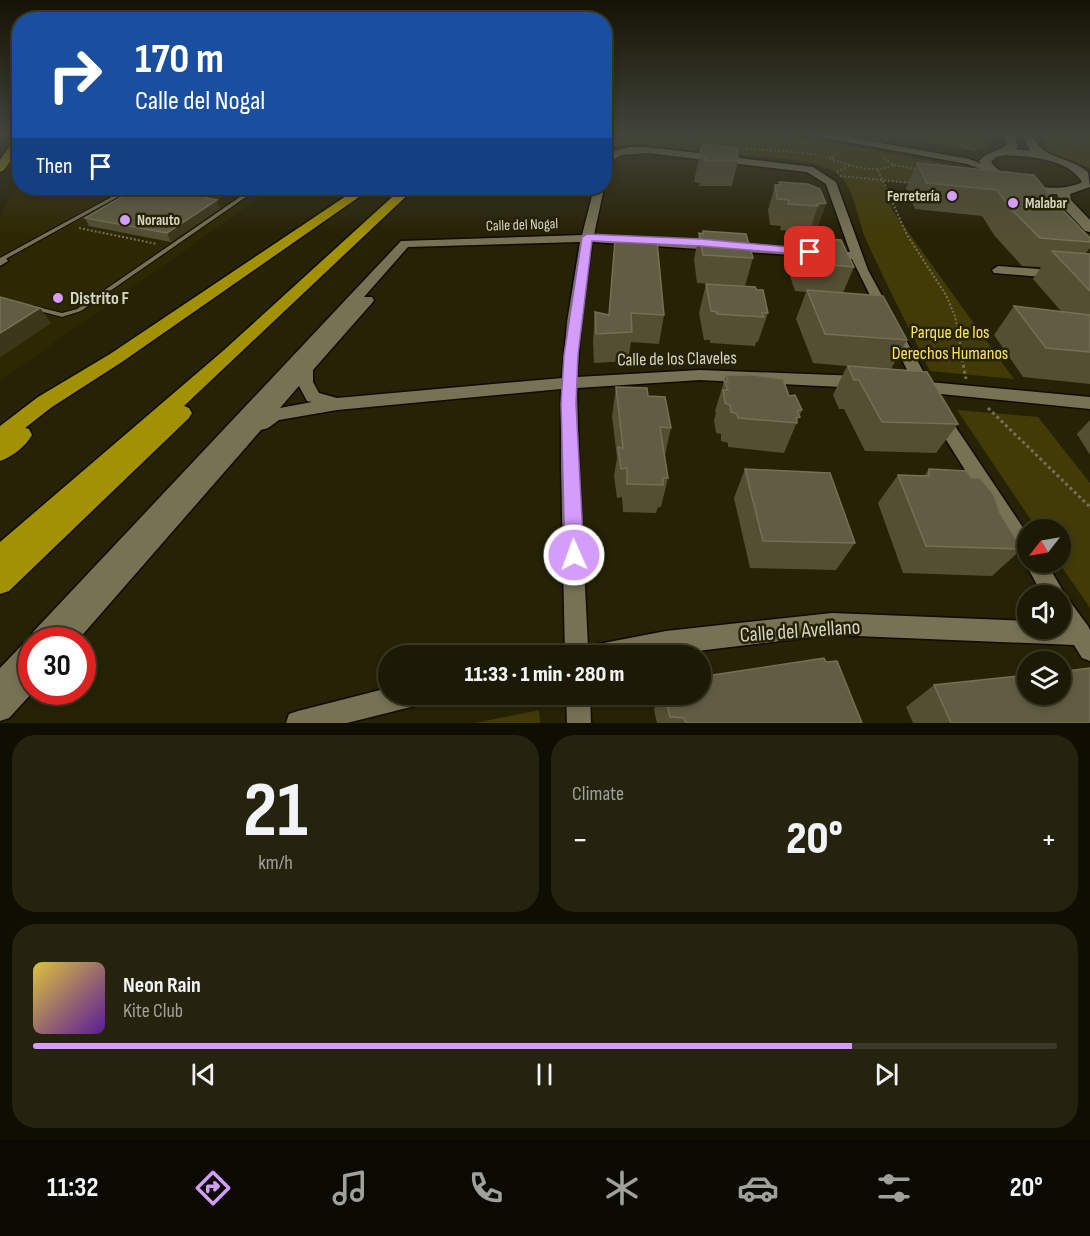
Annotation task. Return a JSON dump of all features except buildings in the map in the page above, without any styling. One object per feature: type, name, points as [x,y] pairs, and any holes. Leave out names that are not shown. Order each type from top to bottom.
[{"type":"highway","points":[[0,437],[45,402],[116,358],[356,195]]},
{"type":"highway","points":[[0,557],[270,317],[401,195]]},
{"type":"highway","points":[[0,582],[240,359],[270,317]]},
{"type":"highway","points":[[0,453],[116,358]]},
{"type":"main road","points":[[1000,168],[1010,181],[1037,189],[1063,192],[1083,189],[1090,180],[1073,168]]},
{"type":"main road","points":[[1037,189],[1052,208]]},
{"type":"main road","points":[[1063,192],[1065,201],[1090,228]]},
{"type":"street","points":[[801,168],[810,169],[831,182],[856,256],[924,387],[942,420],[1017,536]]},
{"type":"street","points":[[577,645],[571,355],[587,237],[596,195]]},
{"type":"street","name":"Calle del Nogal","points":[[412,243],[587,237],[701,243],[856,256]]},
{"type":"street","points":[[75,627],[306,368],[412,243]]},
{"type":"street","points":[[53,627],[412,243]]},
{"type":"street","points":[[998,270],[1090,277]]},
{"type":"street","points":[[306,368],[305,382],[313,398],[337,404]]},
{"type":"street","name":"Calle de los Claveles","points":[[249,432],[274,415],[337,404],[570,383],[700,375],[878,383]]},
{"type":"street","points":[[901,385],[1090,403]]},
{"type":"street","points":[[1071,621],[1085,642]]},
{"type":"street","name":"Calle del Avellano","points":[[650,645],[832,624],[1085,642]]},
{"type":"street","points":[[0,709],[17,684]]},
{"type":"street","points":[[3,723],[17,684]]},
{"type":"street","points":[[298,723],[378,703]]},
{"type":"street","points":[[578,705],[579,723]]},
{"type":"lane","points":[[1,261],[119,195]]},
{"type":"lane","points":[[31,307],[62,315],[79,310],[246,195]]},
{"type":"path","points":[[823,176],[846,168]]},
{"type":"path","points":[[909,168],[922,170]]},
{"type":"path","points":[[878,170],[885,180],[907,235],[946,295],[955,316],[966,381],[1000,422],[1090,507]]},
{"type":"path","points":[[823,176],[919,184]]},
{"type":"path","points":[[88,222],[78,228],[171,247]]},
{"type":"shaded area","name":"Distrito F","points":[[12,195],[263,195],[0,381],[0,216]]},
{"type":"green space","name":"Parque de los Derechos Humanos","points":[[826,168],[964,168],[1017,197],[882,180],[893,211],[1014,379],[930,371],[867,242],[851,192],[842,178]]},
{"type":"green space","points":[[957,410],[1038,417],[1090,483],[1090,608],[1066,573],[1071,573],[1071,519],[1030,519]]},
{"type":"green space","points":[[539,710],[540,723],[475,723]]},
{"type":"place","name":"Ferretería","points":[[952,196]]},
{"type":"place","name":"Malabar","points":[[1013,203]]},
{"type":"place","name":"Norauto","points":[[125,220]]},
{"type":"place","name":"Distrito F","points":[[58,298]]},
{"type":"route","points":[[574,555],[568,404],[571,355],[587,237],[810,252]]}]
